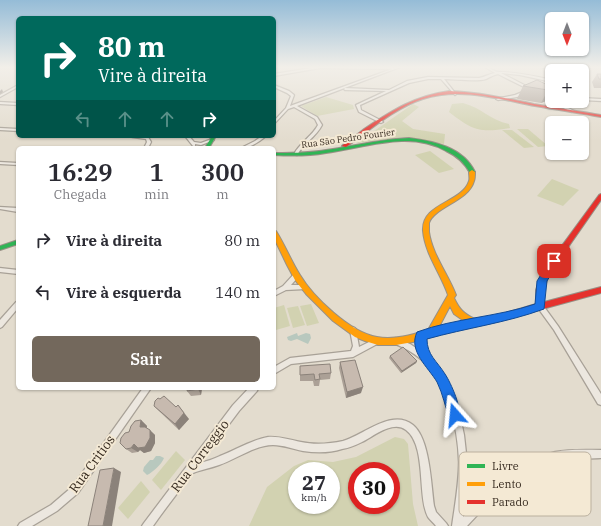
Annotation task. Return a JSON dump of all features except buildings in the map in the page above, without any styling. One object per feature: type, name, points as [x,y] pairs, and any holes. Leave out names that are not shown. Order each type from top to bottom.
[{"type":"street","points":[[276,121],[293,98],[292,95],[287,92]]},
{"type":"street","points":[[287,108],[333,92]]},
{"type":"street","points":[[381,122],[360,111],[358,105],[387,92]]},
{"type":"street","points":[[498,99],[520,95],[525,92]]},
{"type":"street","points":[[355,144],[381,122],[402,107],[417,98],[432,95],[455,94],[498,99],[601,116]]},
{"type":"street","points":[[589,99],[601,100]]},
{"type":"street","points":[[0,103],[16,104]]},
{"type":"street","points":[[295,106],[316,118],[320,125],[298,149],[296,154]]},
{"type":"street","points":[[566,108],[572,111]]},
{"type":"street","points":[[0,129],[16,130]]},
{"type":"street","points":[[188,138],[196,146]]},
{"type":"street","points":[[193,143],[201,144],[213,138]]},
{"type":"street","points":[[248,146],[261,138]]},
{"type":"street","name":"Rua São Pedro Fourier","points":[[276,154],[327,152],[355,144],[398,139],[427,142],[454,152],[469,165],[474,176],[472,183],[464,191],[431,215],[426,222],[425,228],[428,239],[451,288],[451,300],[454,309],[460,317],[475,324]]},
{"type":"street","points":[[0,163],[16,164]]},
{"type":"street","points":[[600,197],[545,275],[540,298],[540,306],[556,328],[601,401]]},
{"type":"street","points":[[0,208],[16,210]]},
{"type":"street","points":[[276,237],[296,276],[304,287],[353,330],[368,339],[377,341],[393,341],[421,336],[448,328],[475,324],[519,314],[540,306],[601,290]]},
{"type":"street","points":[[0,248],[16,243]]},
{"type":"street","points":[[0,270],[16,272]]},
{"type":"street","points":[[276,293],[284,288],[296,276]]},
{"type":"street","points":[[284,288],[304,287]]},
{"type":"street","points":[[431,333],[451,300]]},
{"type":"street","points":[[0,325],[16,306]]},
{"type":"street","points":[[353,330],[356,346],[353,354]]},
{"type":"street","points":[[421,336],[421,347],[426,359]]},
{"type":"street","points":[[276,370],[290,361],[353,354],[377,341]]},
{"type":"street","points":[[393,341],[412,348],[426,359],[441,378],[451,402],[458,429],[461,452]]},
{"type":"street","name":"Rua Critios","points":[[23,526],[54,508],[75,490],[146,390]]},
{"type":"street","name":"Rua Correggio","points":[[147,526],[236,408],[252,390]]},
{"type":"street","points":[[189,470],[218,461],[268,441],[281,441],[304,447],[333,448],[352,442],[390,423],[401,423],[410,428],[417,436],[421,447],[429,506],[437,521],[443,526]]},
{"type":"street","points":[[591,454],[601,454]]},
{"type":"street","points":[[459,526],[460,516]]},
{"type":"street","points":[[459,526],[469,516]]},
{"type":"green space","points":[[326,97],[353,105],[354,109],[317,116],[301,106]]},
{"type":"green space","points":[[463,103],[476,108],[496,120],[509,124],[510,128],[484,130],[471,127],[449,112],[452,104]]},
{"type":"green space","points":[[413,104],[419,107],[402,121],[413,129],[445,134],[444,144],[403,137],[357,143]]},
{"type":"green space","points":[[517,129],[528,129],[545,143],[545,146],[538,147]]},
{"type":"green space","points":[[502,130],[512,130],[534,147],[524,148]]},
{"type":"green space","points":[[430,151],[454,169],[439,173],[415,155]]},
{"type":"green space","points":[[552,179],[579,190],[563,206],[537,196]]},
{"type":"green space","points":[[311,304],[319,323],[307,326],[300,306]]},
{"type":"green space","points":[[284,305],[290,326],[276,330],[276,307]]},
{"type":"green space","points":[[298,306],[305,325],[293,328],[287,308]]},
{"type":"green space","points":[[395,437],[404,439],[408,444],[413,504],[418,526],[249,526],[267,487],[288,471],[288,514],[340,514],[340,462],[333,462],[356,457]]},
{"type":"green space","points":[[176,451],[185,460],[161,490],[152,480]]},
{"type":"green space","points":[[308,460],[333,462],[303,462]]},
{"type":"green space","points":[[141,481],[150,492],[128,519],[118,508]]},
{"type":"shaded area","points":[[297,333],[298,336],[306,333],[310,334],[311,338],[308,344],[297,339],[291,341],[288,340],[287,337]]},
{"type":"shaded area","points":[[156,456],[164,458],[157,468],[147,475],[143,471],[144,467]]},
{"type":"traffic: fast","points":[[208,146],[213,138]]},
{"type":"traffic: fast","points":[[276,154],[320,153],[392,140],[425,141],[441,146],[456,154],[467,164],[472,172]]},
{"type":"traffic: fast","points":[[0,248],[16,243]]},
{"type":"traffic: slow","points":[[431,333],[452,295],[428,241],[426,223],[437,210],[462,194],[468,188],[472,181],[472,172]]},
{"type":"traffic: slow","points":[[276,236],[298,278],[316,301],[336,319],[368,339],[387,342],[405,340],[447,328],[495,319]]},
{"type":"traffic: slow","points":[[451,300],[460,314],[475,323]]},
{"type":"traffic: jam","points":[[344,146],[382,119],[402,107],[421,98],[435,94],[478,94],[601,116]]},
{"type":"traffic: jam","points":[[540,306],[540,290],[545,275],[601,196]]},
{"type":"traffic: jam","points":[[495,319],[601,290]]},
{"type":"route","points":[[455,415],[441,378],[426,359],[421,347],[421,336],[448,328],[475,324],[519,314],[540,306],[542,281],[554,261]]}]
